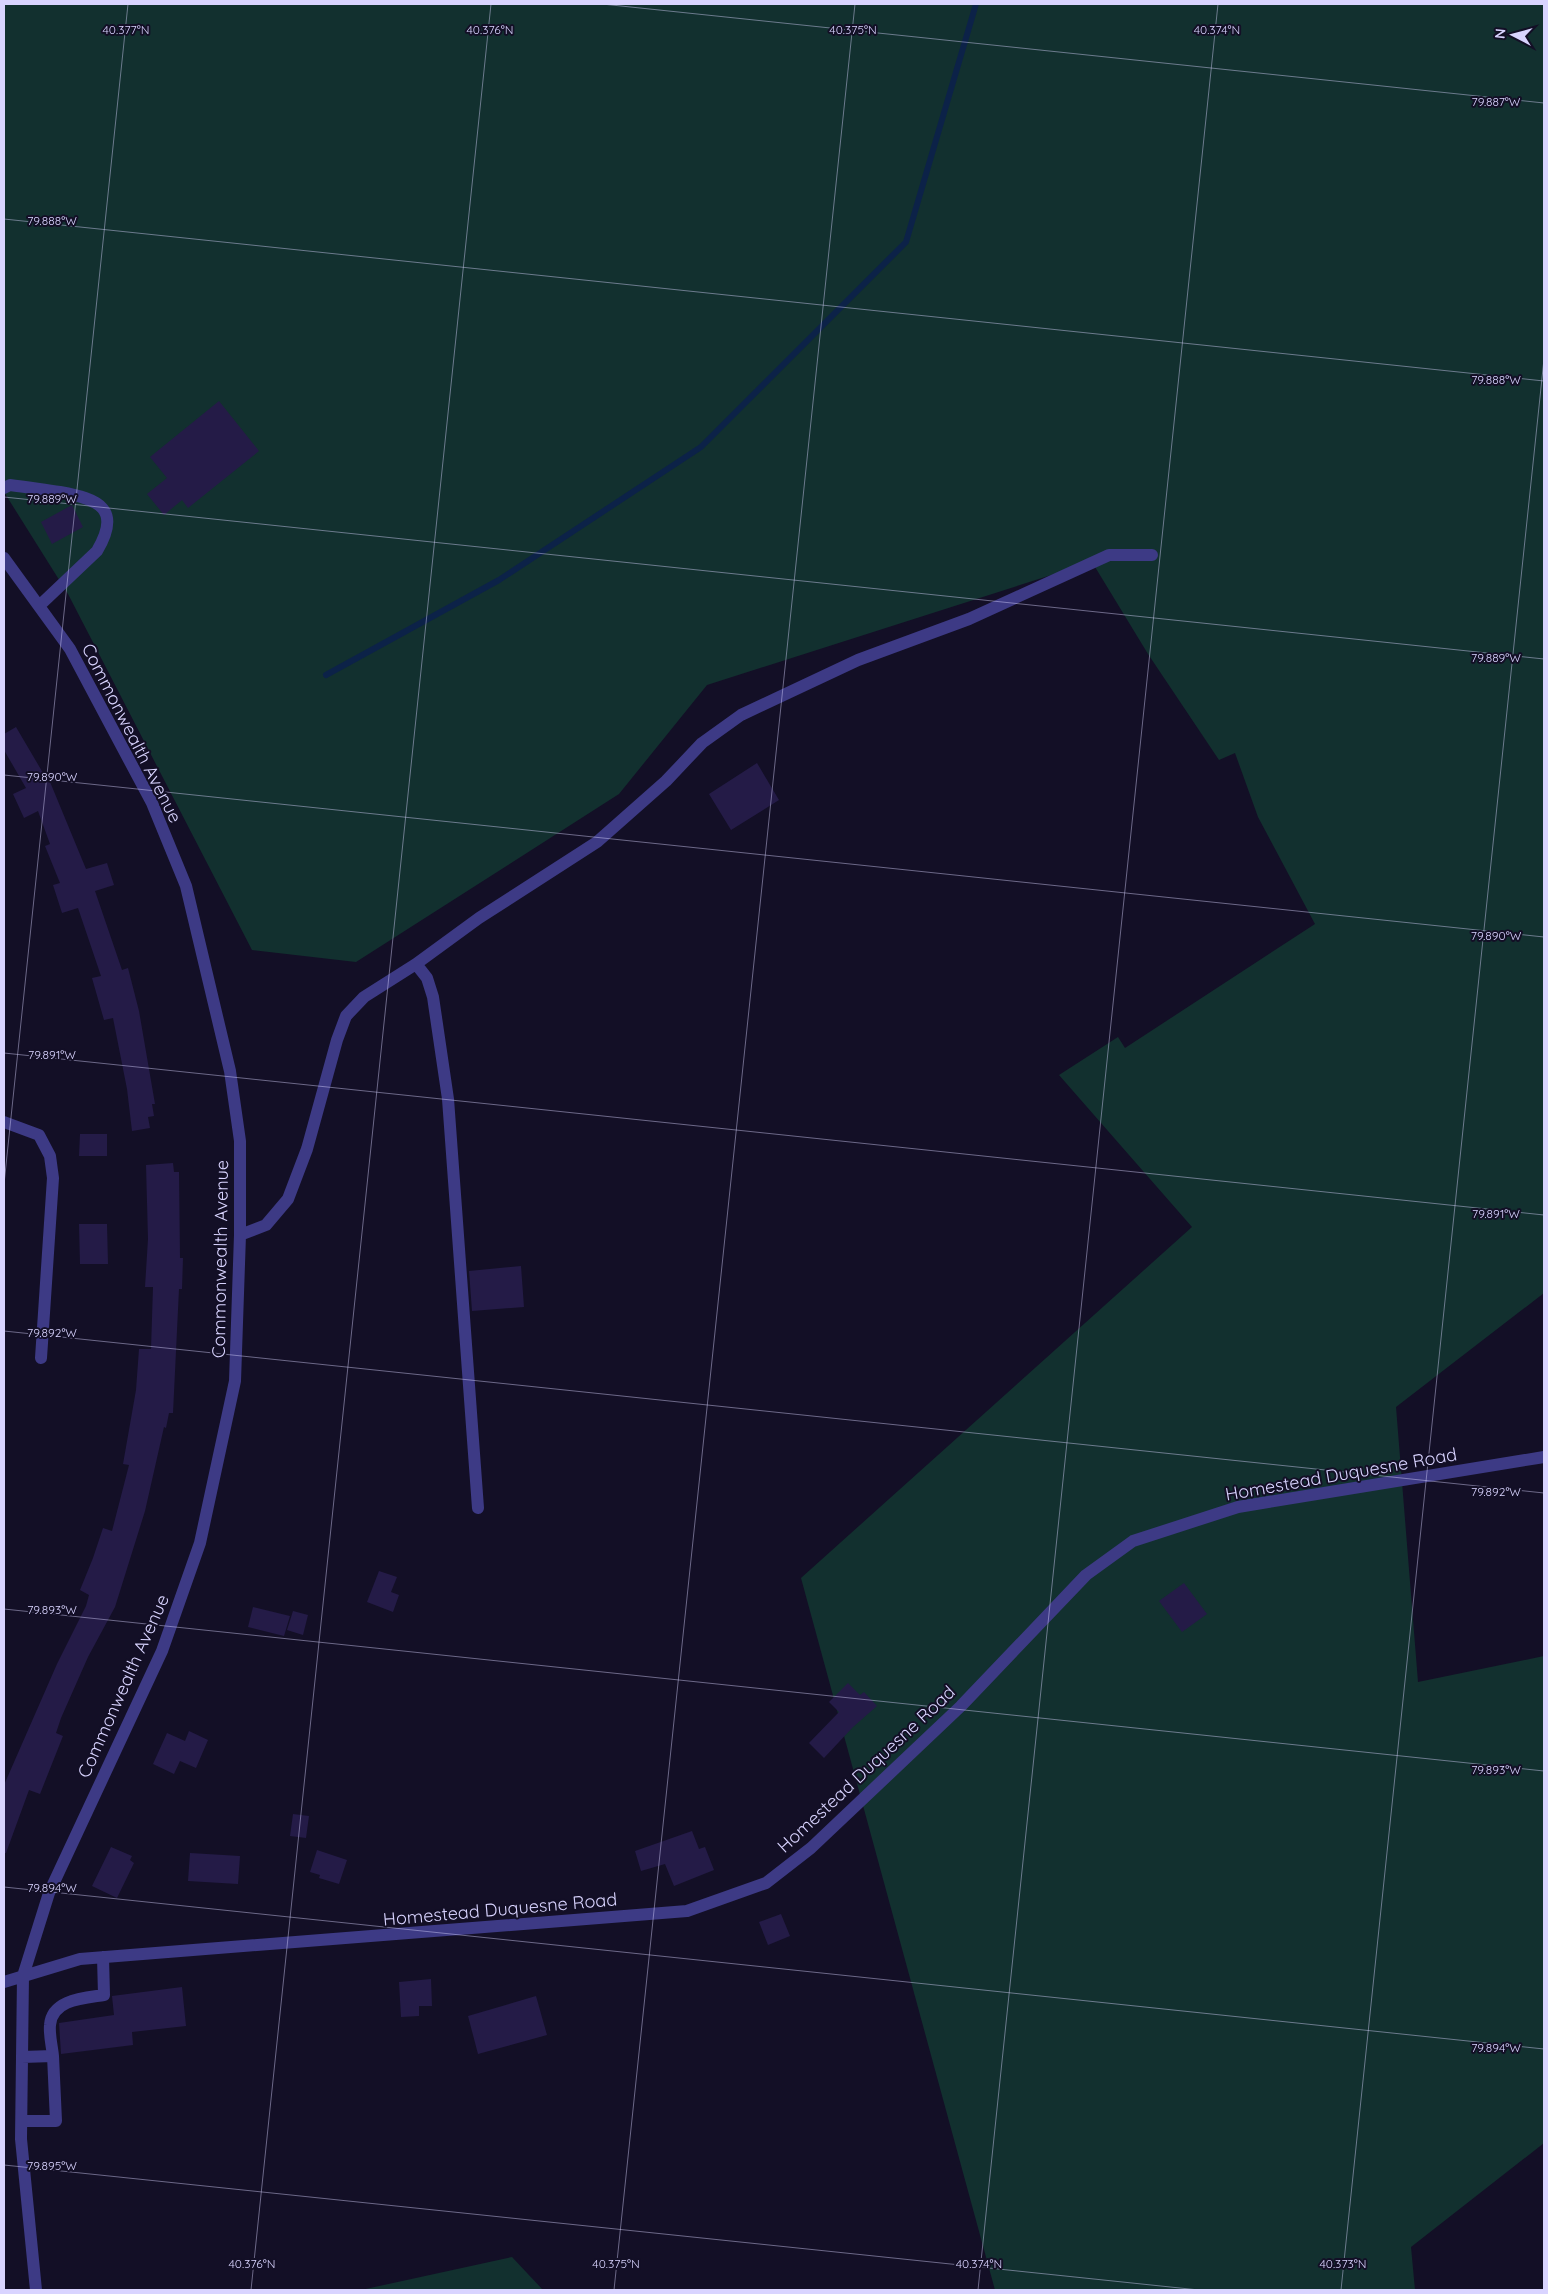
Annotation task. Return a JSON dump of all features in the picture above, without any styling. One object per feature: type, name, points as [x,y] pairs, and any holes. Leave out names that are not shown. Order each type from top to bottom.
[{"type":"street","points":[[4,488],[10,485],[86,497],[102,507],[108,520],[103,540],[97,551],[39,606]]},
{"type":"street","points":[[240,1235],[266,1225],[288,1199],[306,1149],[337,1040],[346,1016],[364,997],[416,964],[480,918],[597,842],[666,781],[702,743],[741,716],[858,660],[969,619],[1109,555],[1152,555]]},
{"type":"street","name":"Commonwealth Avenue","points":[[4,558],[70,649],[152,803],[186,886],[230,1071],[240,1141],[240,1235],[235,1381],[200,1543],[162,1651],[49,1893],[23,1976],[21,2139],[36,2290]]},
{"type":"street","points":[[416,964],[427,978],[433,998],[448,1098],[478,1508]]},
{"type":"street","points":[[4,1122],[39,1135],[50,1156],[53,1178],[41,1358]]},
{"type":"street","name":"Homestead Duquesne Road","points":[[4,1982],[80,1959],[686,1911],[766,1882],[811,1848],[961,1706],[1086,1575],[1133,1541],[1238,1507],[1543,1457]]},
{"type":"street","points":[[22,2121],[56,2121],[50,2023],[56,2010],[70,2000],[104,1995],[103,1957]]},
{"type":"street","points":[[22,2057],[53,2056]]},
{"type":"green space","points":[[4,4],[1544,4],[1544,1293],[1396,1407],[1418,1682],[1544,1656],[1544,2143],[1411,2247],[1415,2290],[995,2290],[801,1578],[1192,1227],[1059,1075],[1118,1037],[1125,1048],[1315,924],[1258,817],[1235,753],[1219,760],[1148,654],[1092,562],[707,685],[619,794],[356,962],[252,950],[68,594],[4,492]]},
{"type":"green space","points":[[512,2257],[543,2290],[361,2290]]},
{"type":"building","points":[[219,401],[259,451],[188,508],[182,500],[164,515],[147,494],[167,478],[150,457]]},
{"type":"building","points":[[72,505],[83,527],[52,544],[41,522]]},
{"type":"building","points":[[16,727],[46,778],[48,777],[86,869],[107,863],[114,885],[95,891],[122,970],[128,968],[139,1011],[155,1104],[152,1104],[154,1116],[148,1117],[150,1128],[132,1131],[127,1089],[113,1018],[104,1020],[92,978],[101,976],[78,908],[62,913],[53,885],[60,883],[45,846],[50,844],[38,811],[24,818],[13,794],[26,788],[4,750],[4,734]]},
{"type":"building","points":[[757,763],[779,800],[731,830],[709,794]]},
{"type":"building","points":[[80,1134],[107,1134],[107,1156],[79,1156]]},
{"type":"building","points":[[173,1163],[174,1172],[179,1172],[180,1258],[183,1258],[182,1289],[179,1289],[173,1413],[169,1413],[166,1428],[164,1427],[145,1511],[115,1607],[88,1657],[61,1718],[56,1733],[63,1736],[40,1794],[29,1790],[6,1853],[4,1853],[4,1785],[57,1664],[86,1606],[89,1595],[80,1590],[103,1528],[112,1531],[129,1465],[123,1464],[136,1390],[139,1349],[151,1349],[153,1287],[145,1287],[148,1239],[146,1165]]},
{"type":"building","points":[[79,1224],[107,1224],[108,1264],[80,1264]]},
{"type":"building","points":[[521,1266],[524,1307],[472,1311],[469,1271]]},
{"type":"building","points":[[379,1571],[397,1577],[391,1592],[399,1595],[393,1612],[367,1602]]},
{"type":"building","points":[[1184,1583],[1207,1614],[1182,1632],[1159,1601]]},
{"type":"building","points":[[253,1607],[290,1616],[284,1636],[248,1627]]},
{"type":"building","points":[[293,1611],[308,1615],[303,1635],[287,1630]]},
{"type":"building","points":[[848,1683],[860,1695],[864,1692],[877,1706],[853,1727],[824,1758],[809,1743],[839,1712],[829,1702]]},
{"type":"building","points":[[189,1731],[208,1740],[196,1768],[180,1761],[174,1774],[153,1764],[167,1733],[185,1741]]},
{"type":"building","points":[[293,1814],[309,1816],[306,1838],[290,1836]]},
{"type":"building","points":[[692,1831],[699,1849],[705,1847],[714,1870],[674,1886],[665,1864],[641,1871],[635,1851]]},
{"type":"building","points":[[111,1847],[132,1856],[130,1860],[134,1863],[117,1898],[92,1886]]},
{"type":"building","points":[[317,1850],[347,1860],[339,1884],[319,1878],[320,1875],[310,1872]]},
{"type":"building","points":[[190,1853],[240,1856],[238,1884],[188,1881]]},
{"type":"building","points":[[781,1914],[790,1936],[768,1945],[759,1922]]},
{"type":"building","points":[[431,1979],[432,2006],[419,2006],[419,2016],[401,2017],[399,1982]]},
{"type":"building","points":[[182,1987],[186,2026],[132,2032],[133,2045],[61,2054],[59,2023],[114,2015],[112,1996]]},
{"type":"building","points":[[536,1996],[547,2035],[478,2054],[468,2016]]},
{"type":"waterway","points":[[326,675],[499,580],[701,447],[906,242],[976,4]]}]
